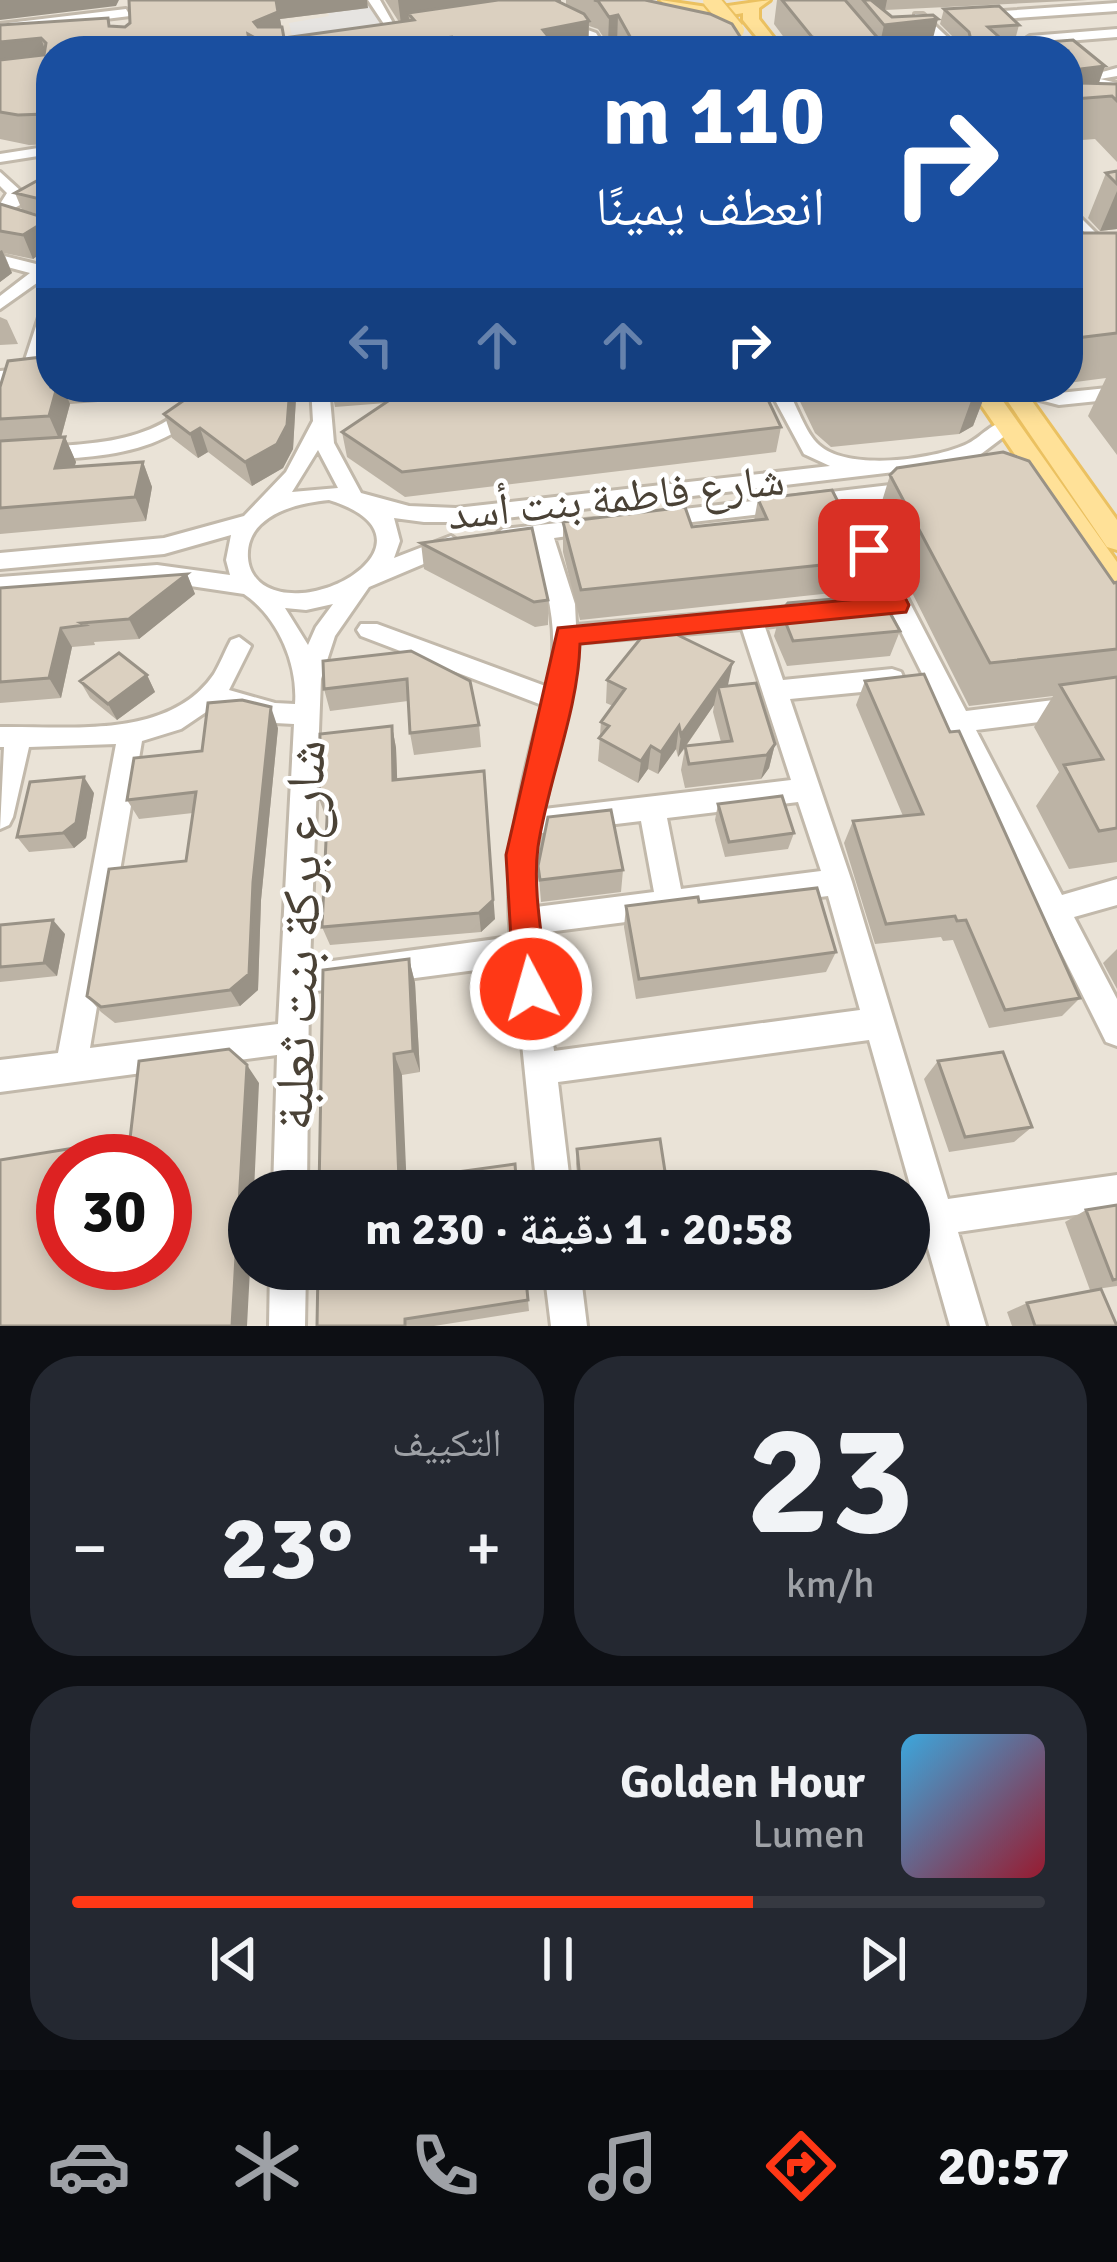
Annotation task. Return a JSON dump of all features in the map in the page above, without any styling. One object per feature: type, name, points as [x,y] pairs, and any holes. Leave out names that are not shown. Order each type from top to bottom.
[{"type":"main road","points":[[711,0],[741,36]]},
{"type":"main road","points":[[722,0],[742,36]]},
{"type":"main road","points":[[728,36],[651,14],[680,7],[757,3],[746,36]]},
{"type":"main road","points":[[751,36],[780,5]]},
{"type":"main road","points":[[680,7],[738,36]]},
{"type":"main road","points":[[579,11],[548,21],[598,24]]},
{"type":"main road","points":[[991,402],[1117,583]]},
{"type":"main road","points":[[1021,402],[1117,539]]},
{"type":"street","points":[[374,0],[382,36]]},
{"type":"street","points":[[982,7],[1001,14],[1117,7]]},
{"type":"street","points":[[126,10],[126,34]]},
{"type":"street","points":[[0,33],[28,23],[126,10],[149,14]]},
{"type":"street","points":[[1001,14],[1023,36]]},
{"type":"street","points":[[913,22],[936,22],[946,36]]},
{"type":"street","points":[[598,24],[599,36]]},
{"type":"street","points":[[1083,41],[1117,37]]},
{"type":"street","points":[[1083,43],[1117,37]]},
{"type":"street","points":[[1093,81],[1094,74],[1117,71]]},
{"type":"street","points":[[1083,76],[1117,92]]},
{"type":"street","points":[[1083,83],[1095,98],[1117,92]]},
{"type":"street","points":[[0,158],[36,152]]},
{"type":"street","points":[[0,177],[15,193],[3,212]]},
{"type":"street","points":[[3,212],[36,191]]},
{"type":"street","points":[[1083,206],[1094,208]]},
{"type":"street","points":[[3,212],[24,224]]},
{"type":"street","points":[[1083,231],[1112,266]]},
{"type":"street","points":[[0,260],[36,266]]},
{"type":"street","points":[[0,304],[36,276]]},
{"type":"street","points":[[29,374],[36,360]]},
{"type":"street","points":[[0,376],[36,373]]},
{"type":"street","points":[[1083,396],[1117,393]]},
{"type":"street","points":[[0,455],[147,438],[189,417],[201,402]]},
{"type":"street","points":[[0,586],[157,573],[257,591],[295,603],[328,599],[367,580],[388,553],[390,532],[380,514],[357,499],[330,461],[320,425],[320,402]]},
{"type":"street","points":[[477,402],[482,407],[537,409],[532,402]]},
{"type":"street","points":[[785,402],[812,449],[858,469]]},
{"type":"street","points":[[257,591],[238,572],[234,555],[256,517],[294,476],[320,425]]},
{"type":"street","name":"شارع فاطمة بنت أسد","points":[[357,499],[435,518],[962,454],[1007,425]]},
{"type":"street","points":[[962,454],[986,464]]},
{"type":"street","name":"شارع فاطمة بنت أسد","points":[[367,580],[456,542],[948,484]]},
{"type":"street","points":[[1030,489],[1058,498]]},
{"type":"street","points":[[4,558],[164,546],[256,517],[307,494],[357,499]]},
{"type":"street","points":[[845,499],[869,550],[886,606],[932,674],[1117,1031]]},
{"type":"street","points":[[541,532],[564,604],[567,635],[558,701],[526,824],[520,888],[552,1170]]},
{"type":"street","name":"شارع بركة بنت ثعلبة","points":[[290,1170],[294,980],[309,679],[324,633],[367,580]]},
{"type":"street","name":"شارع بركة بنت ثعلبة","points":[[257,591],[293,638],[309,679]]},
{"type":"street","points":[[567,635],[834,611]]},
{"type":"street","points":[[751,620],[838,882],[968,1326]]},
{"type":"street","points":[[369,630],[558,701]]},
{"type":"street","points":[[0,817],[9,736],[130,735],[161,727],[212,695],[231,671],[238,646]]},
{"type":"street","points":[[776,692],[932,674]]},
{"type":"street","points":[[212,695],[274,713],[307,715]]},
{"type":"street","points":[[957,722],[1117,702]]},
{"type":"street","points":[[71,1068],[130,735]]},
{"type":"street","points":[[526,824],[809,789]]},
{"type":"street","points":[[652,808],[670,903]]},
{"type":"street","points":[[294,980],[670,903],[838,882]]},
{"type":"street","points":[[1054,910],[1117,892]]},
{"type":"street","points":[[540,1069],[879,1023]]},
{"type":"street","points":[[0,1078],[293,1037]]},
{"type":"street","points":[[936,1218],[1117,1192]]},
{"type":"street","points":[[287,1326],[288,1290]]},
{"type":"street","points":[[565,1290],[569,1326]]},
{"type":"shaded area","points":[[0,0],[1117,0],[1117,1326],[0,1326]]},
{"type":"shaded area","points":[[325,0],[377,0],[388,32],[292,36],[289,23],[329,16]]},
{"type":"building","points":[[129,0],[276,0],[278,12],[254,22],[258,27],[282,27],[284,36],[36,36],[0,42],[0,25],[108,18],[109,26],[130,23]]},
{"type":"building","points":[[498,0],[555,0],[589,21],[543,30],[548,36],[298,36],[414,20],[408,13]]},
{"type":"building","points":[[594,0],[645,0],[710,14],[732,24],[740,36],[630,36],[618,15],[609,17]]},
{"type":"building","points":[[782,0],[845,0],[876,36],[811,36]]},
{"type":"building","points":[[863,0],[871,0],[892,17],[933,15],[938,19],[884,25]]},
{"type":"building","points":[[999,6],[1019,25],[988,27],[998,36],[970,36],[944,9]]},
{"type":"building","points":[[1083,48],[1105,66],[1083,69]]},
{"type":"building","points":[[36,56],[36,114],[0,112],[0,60]]},
{"type":"building","points":[[1083,83],[1117,84],[1117,101],[1112,96],[1083,98]]},
{"type":"building","points":[[36,181],[36,198],[15,193]]},
{"type":"building","points":[[0,204],[36,215],[36,227],[23,235],[0,231]]},
{"type":"building","points":[[1083,233],[1117,233],[1117,333],[1083,337]]},
{"type":"building","points":[[36,358],[36,402],[53,402],[49,416],[0,419],[0,387],[8,361]]},
{"type":"building","points":[[181,402],[289,402],[287,425],[277,444],[245,462],[200,428],[190,434],[164,414]]},
{"type":"building","points":[[387,402],[769,402],[781,427],[402,472],[342,432]]},
{"type":"building","points":[[65,437],[55,468],[143,462],[135,497],[0,508],[0,441]]},
{"type":"building","points":[[1003,452],[1029,461],[1117,582],[1117,649],[990,663],[890,475],[897,468]]},
{"type":"building","points":[[832,490],[863,551],[850,562],[581,590],[563,522],[685,507],[692,527],[767,519],[758,499]]},
{"type":"building","points":[[532,528],[548,600],[534,602],[421,543]]},
{"type":"building","points":[[187,574],[129,619],[61,628],[49,678],[0,682],[0,588]]},
{"type":"building","points":[[880,595],[900,631],[793,641],[781,611],[788,603]]},
{"type":"building","points":[[653,623],[733,662],[681,735],[679,726],[661,752],[651,746],[641,761],[599,738],[609,726],[601,722],[625,689],[607,680]]},
{"type":"building","points":[[411,651],[470,681],[479,725],[410,733],[407,679],[324,689],[323,661]]},
{"type":"building","points":[[119,653],[147,675],[108,704],[80,681]]},
{"type":"building","points":[[924,674],[950,732],[959,731],[1080,998],[1005,1010],[966,920],[957,921],[955,916],[886,924],[853,821],[923,814],[865,681]]},
{"type":"building","points":[[1117,677],[1117,828],[1099,831],[1064,765],[1103,759],[1060,685]]},
{"type":"building","points":[[756,683],[775,744],[767,755],[689,764],[685,746],[732,741],[718,687]]},
{"type":"building","points":[[242,700],[271,707],[249,974],[230,990],[101,1007],[87,996],[109,869],[186,861],[196,792],[127,800],[134,758],[202,751],[208,703]]},
{"type":"building","points":[[392,726],[393,780],[484,771],[493,900],[479,913],[322,927],[328,798],[319,799],[320,734]]},
{"type":"building","points":[[84,777],[76,823],[63,833],[17,837],[30,782]]},
{"type":"building","points":[[782,796],[794,833],[729,842],[718,804]]},
{"type":"building","points":[[611,810],[623,870],[540,880],[538,866],[548,817]]},
{"type":"building","points":[[817,888],[836,952],[639,979],[626,906]]},
{"type":"building","points":[[53,920],[44,963],[0,967],[0,925]]},
{"type":"building","points":[[409,959],[413,1051],[394,1054],[399,1170],[319,1170],[323,970]]},
{"type":"building","points":[[229,1049],[247,1065],[241,1170],[228,1170],[232,1326],[0,1326],[0,1160],[36,1154],[36,1290],[192,1290],[192,1134],[131,1134],[139,1061]]},
{"type":"building","points":[[1003,1052],[1032,1127],[965,1137],[938,1061]]},
{"type":"building","points":[[660,1139],[665,1170],[579,1170],[577,1149]]},
{"type":"building","points":[[515,1164],[515,1170],[472,1170]]},
{"type":"building","points":[[1117,1205],[1117,1279],[1113,1280],[1086,1210]]},
{"type":"building","points":[[1101,1289],[1117,1326],[1035,1326],[1027,1303]]},
{"type":"building","points":[[318,1290],[527,1290],[528,1300],[405,1319],[405,1326],[317,1326]]},
{"type":"route","points":[[531,989],[521,855],[535,780],[566,667],[567,635],[896,605],[869,550]]}]
